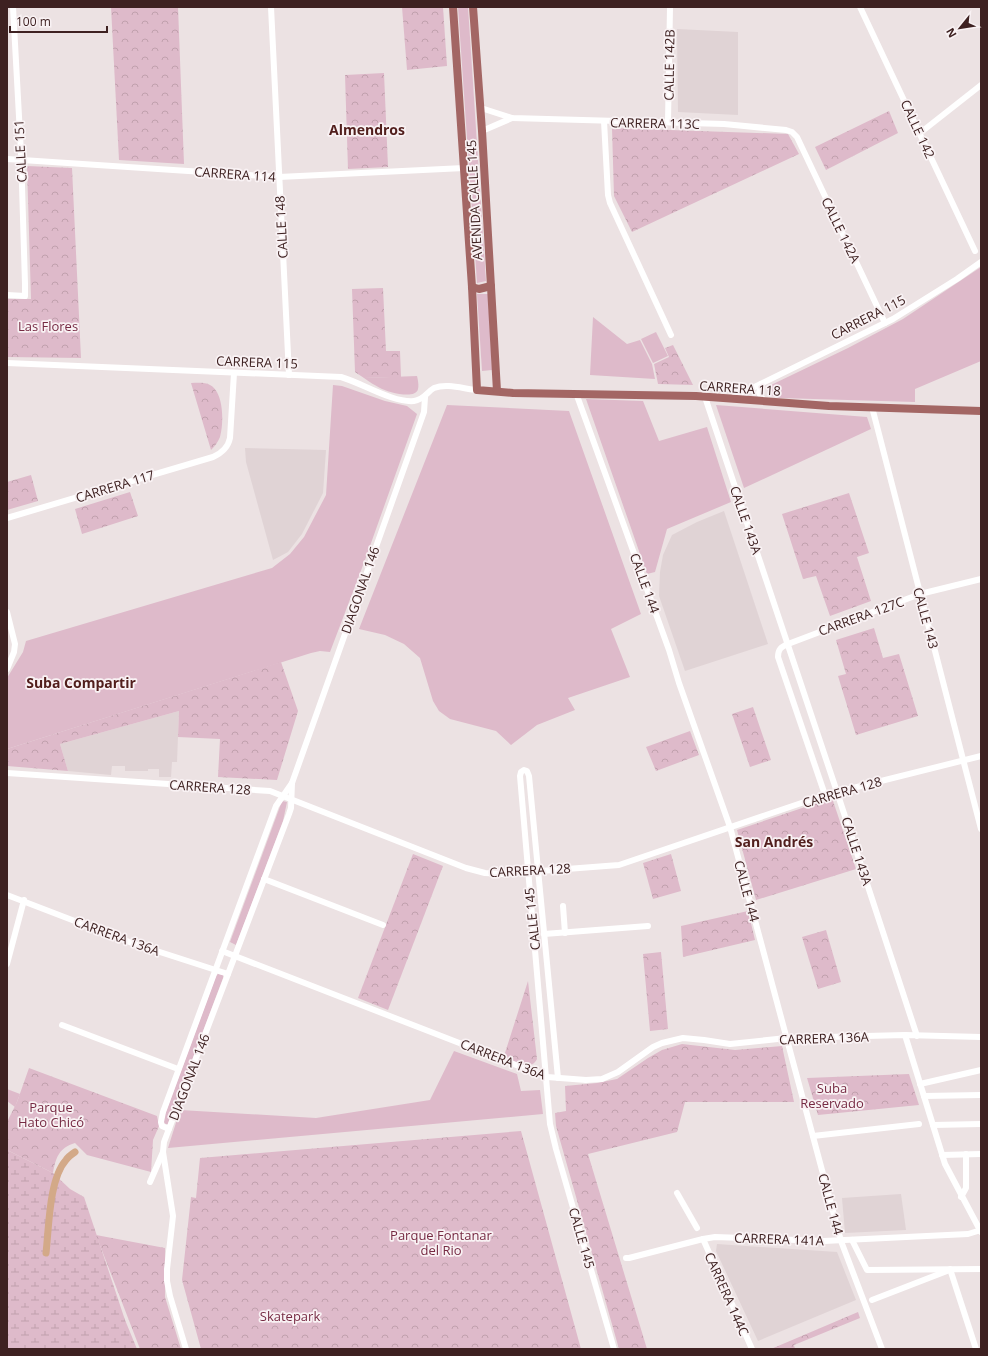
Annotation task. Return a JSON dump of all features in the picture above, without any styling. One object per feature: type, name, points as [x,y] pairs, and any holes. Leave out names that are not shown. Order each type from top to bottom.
[{"type":"main road","name":"AVENIDA CALLE 145","points":[[453,7],[472,287],[477,390]]},
{"type":"main road","name":"AVENIDA CALLE 145","points":[[474,7],[497,391]]},
{"type":"main road","points":[[472,287],[480,289],[491,286]]},
{"type":"main road","name":"CARRERA 115","points":[[477,390],[497,391]]},
{"type":"main road","name":"CARRERA 118","points":[[497,391],[705,397],[872,407],[981,411]]},
{"type":"street","name":"CALLE 151","points":[[7,295],[25,296],[21,160],[13,7]]},
{"type":"street","name":"CALLE 148","points":[[271,7],[289,375]]},
{"type":"street","name":"CALLE 142B","points":[[668,122],[670,7]]},
{"type":"street","name":"CALLE 142","points":[[860,7],[975,251]]},
{"type":"street","points":[[920,133],[981,85]]},
{"type":"street","name":"CARRERA 113C","points":[[481,108],[512,118],[724,124],[786,130],[792,132],[797,137]]},
{"type":"street","name":"CARRERA 113C","points":[[482,131],[512,118]]},
{"type":"street","points":[[604,121],[608,195],[610,203],[671,335]]},
{"type":"street","name":"CALLE 142A","points":[[797,137],[885,323]]},
{"type":"street","name":"CARRERA 114","points":[[7,160],[279,177],[464,168]]},
{"type":"street","name":"CARRERA 115","points":[[731,399],[885,323],[917,305],[981,262]]},
{"type":"street","name":"CARRERA 115","points":[[7,363],[341,377],[386,395],[413,401],[425,397],[430,391],[439,386],[477,390]]},
{"type":"street","name":"CARRERA 117","points":[[7,518],[206,459],[222,452],[229,444],[234,373]]},
{"type":"street","points":[[761,384],[760,393],[764,401]]},
{"type":"street","name":"CALLE 144","points":[[576,393],[670,650],[679,683],[730,827],[841,1241],[882,1349]]},
{"type":"street","name":"DIAGONAL 146","points":[[292,783],[282,795],[276,806],[178,1069],[161,1122],[162,1126],[169,1129],[289,814],[292,783],[424,412],[425,397]]},
{"type":"street","name":"CALLE 143A","points":[[705,397],[917,1036]]},
{"type":"street","name":"CALLE 143","points":[[872,407],[981,829]]},
{"type":"street","name":"CARRERA 127C","points":[[788,644],[920,594],[981,578]]},
{"type":"street","points":[[7,612],[16,644],[7,669]]},
{"type":"street","points":[[788,644],[780,648],[778,657],[825,795]]},
{"type":"street","name":"CARRERA 128","points":[[7,773],[267,791],[282,795],[416,849],[478,872],[493,874],[538,872],[619,864],[825,795],[981,756]]},
{"type":"street","name":"CALLE 145","points":[[558,1078],[529,776],[527,771],[524,770],[521,772],[520,776],[550,1124],[614,1349]]},
{"type":"street","points":[[264,879],[383,926]]},
{"type":"street","name":"CARRERA 136A","points":[[7,895],[24,900],[132,943],[228,974]]},
{"type":"street","points":[[7,964],[24,900]]},
{"type":"street","points":[[562,906],[565,933]]},
{"type":"street","points":[[544,934],[648,926]]},
{"type":"street","name":"CARRERA 136A","points":[[222,951],[547,1077],[594,1080],[611,1076],[653,1047],[672,1040],[691,1038],[730,1044],[787,1038],[905,1035],[981,1037]]},
{"type":"street","points":[[62,1025],[178,1069]]},
{"type":"street","points":[[905,1035],[942,1155],[951,1176],[981,1231]]},
{"type":"street","points":[[920,1084],[981,1070]]},
{"type":"street","points":[[924,1096],[981,1095]]},
{"type":"street","points":[[813,1136],[919,1124]]},
{"type":"street","points":[[933,1125],[981,1124]]},
{"type":"street","points":[[169,1129],[164,1142],[163,1152],[173,1216],[167,1281],[186,1349]]},
{"type":"street","points":[[150,1182],[163,1152]]},
{"type":"street","points":[[962,1197],[966,1188],[966,1154]]},
{"type":"street","points":[[942,1155],[981,1154]]},
{"type":"street","points":[[677,1193],[697,1228]]},
{"type":"street","name":"CARRERA 141A","points":[[626,1258],[703,1239],[724,1237],[841,1241],[968,1234],[981,1231]]},
{"type":"street","name":"CARRERA 144C","points":[[703,1239],[752,1349]]},
{"type":"street","points":[[852,1240],[866,1270],[981,1269]]},
{"type":"street","points":[[872,1300],[950,1269]]},
{"type":"street","points":[[950,1269],[976,1349]]},
{"type":"shaded area","points":[[677,29],[738,32],[738,115],[678,112]]},
{"type":"shaded area","points":[[245,448],[326,450],[323,493],[302,534],[288,552],[273,560],[246,462]]},
{"type":"shaded area","points":[[724,511],[768,644],[685,671],[659,596],[660,572],[663,555],[672,535],[697,522]]},
{"type":"shaded area","points":[[179,711],[177,762],[172,762],[171,777],[159,777],[159,769],[148,769],[148,771],[125,771],[125,766],[112,766],[111,775],[68,771],[60,744]]},
{"type":"shaded area","points":[[901,1194],[906,1230],[845,1233],[842,1198]]},
{"type":"shaded area","points":[[717,1244],[837,1252],[856,1300],[758,1341],[716,1251]]},
{"type":"green space","points":[[111,7],[178,7],[184,164],[119,160]]},
{"type":"green space","points":[[402,7],[443,7],[447,66],[407,70]]},
{"type":"green space","points":[[458,7],[468,7],[486,281],[477,283]]},
{"type":"green space","points":[[384,73],[388,167],[348,169],[345,75]]},
{"type":"green space","points":[[889,111],[898,133],[826,170],[815,147]]},
{"type":"green space","points":[[612,128],[788,134],[799,154],[632,232],[614,196]]},
{"type":"green space","name":"Las Flores","points":[[27,166],[72,168],[81,358],[7,357],[7,299],[31,299]]},
{"type":"green space","points":[[981,267],[981,361],[915,389],[915,402],[780,398],[768,393],[767,389],[771,385],[848,348],[903,319]]},
{"type":"green space","points":[[383,288],[386,351],[400,351],[401,377],[364,378],[355,372],[352,289]]},
{"type":"green space","points":[[477,294],[488,294],[492,370],[482,371]]},
{"type":"green space","points":[[593,317],[627,344],[640,340],[652,364],[655,379],[590,375]]},
{"type":"green space","points":[[656,332],[668,356],[653,363],[641,339]]},
{"type":"green space","points":[[673,345],[693,385],[658,384],[654,364],[669,357],[665,348]]},
{"type":"green space","points":[[417,376],[418,389],[416,392],[407,395],[384,390],[364,378]]},
{"type":"green space","points":[[191,383],[208,384],[215,389],[218,394],[222,409],[222,424],[220,437],[211,450]]},
{"type":"green space","points":[[333,385],[342,386],[385,401],[407,406],[417,414],[365,560],[330,652],[320,651],[311,653],[7,749],[7,678],[23,652],[26,641],[272,568],[290,554],[304,537],[326,495]]},
{"type":"green space","points":[[586,399],[643,401],[659,441],[707,427],[731,502],[667,529],[655,572],[647,574]]},
{"type":"green space","points":[[447,405],[569,411],[641,614],[611,629],[630,677],[568,698],[575,710],[537,725],[511,745],[496,731],[450,719],[439,711],[433,701],[420,658],[404,644],[385,635],[359,629]]},
{"type":"green space","points":[[716,405],[867,417],[871,429],[744,488]]},
{"type":"green space","points":[[31,475],[38,501],[7,510],[7,482]]},
{"type":"green space","points":[[130,492],[138,516],[82,534],[75,509]]},
{"type":"green space","points":[[849,493],[869,553],[857,557],[871,601],[830,616],[816,576],[803,579],[782,514]]},
{"type":"green space","points":[[874,628],[883,658],[899,654],[918,716],[856,735],[838,676],[846,674],[836,640]]},
{"type":"green space","points":[[281,662],[298,711],[277,780],[218,777],[220,739],[178,737],[179,711],[60,744],[68,771],[7,766],[7,749]]},
{"type":"green space","points":[[753,707],[771,760],[750,767],[732,714]]},
{"type":"green space","points":[[690,731],[699,755],[656,771],[646,747]]},
{"type":"green space","points":[[832,798],[856,869],[756,900],[737,830]]},
{"type":"green space","points":[[282,801],[287,802],[283,821],[236,945],[230,942]]},
{"type":"green space","points":[[413,854],[443,866],[388,1010],[358,998]]},
{"type":"green space","points":[[671,854],[681,891],[653,899],[643,863]]},
{"type":"green space","points":[[748,911],[755,940],[683,957],[681,926]]},
{"type":"green space","points":[[826,930],[841,982],[818,989],[802,937]]},
{"type":"green space","points":[[661,952],[668,1029],[650,1031],[643,954]]},
{"type":"green space","points":[[218,974],[223,975],[223,978],[168,1124],[166,1124],[163,1120]]},
{"type":"green space","points":[[528,981],[537,1059],[534,1063],[526,1066],[504,1056]]},
{"type":"green space","points":[[682,1044],[735,1050],[782,1046],[794,1102],[685,1102],[677,1132],[588,1154],[647,1349],[619,1349],[556,1126],[555,1113],[566,1111],[565,1086],[597,1083],[617,1079],[662,1050]]},
{"type":"green space","points":[[454,1051],[517,1074],[521,1091],[540,1090],[543,1114],[168,1148],[180,1110],[316,1118],[430,1100]]},
{"type":"green space","name":"Parque Hato Chicó","points":[[29,1068],[157,1116],[159,1126],[153,1140],[151,1172],[87,1155],[75,1143],[62,1150],[59,1154],[55,1162],[53,1173],[7,1150],[7,1122],[17,1102]]},
{"type":"green space","name":"Suba Reservado","points":[[909,1074],[919,1105],[818,1115],[807,1078]]},
{"type":"green space","points":[[7,1089],[20,1094],[15,1107],[7,1101]]},
{"type":"green space","name":"Parque Fontanar del Rio","points":[[521,1131],[581,1349],[201,1349],[182,1280],[191,1197],[196,1198],[200,1158]]},
{"type":"green space","points":[[7,1150],[53,1173],[70,1189],[84,1197],[125,1320],[137,1349],[7,1349]]},
{"type":"green space","points":[[96,1235],[165,1248],[165,1297],[181,1349],[140,1349]]},
{"type":"green space","points":[[858,1312],[860,1318],[794,1345],[795,1349],[771,1349]]},
{"type":"waterway","points":[[46,1253],[49,1217],[56,1179],[60,1168],[75,1152]]},
{"type":"district","name":"Almendros","points":[[367,130]]},
{"type":"district","name":"Suba Compartir","points":[[81,683]]},
{"type":"district","name":"San Andrés","points":[[774,842]]},
{"type":"park label","name":"Skatepark","points":[[290,1316]]}]
